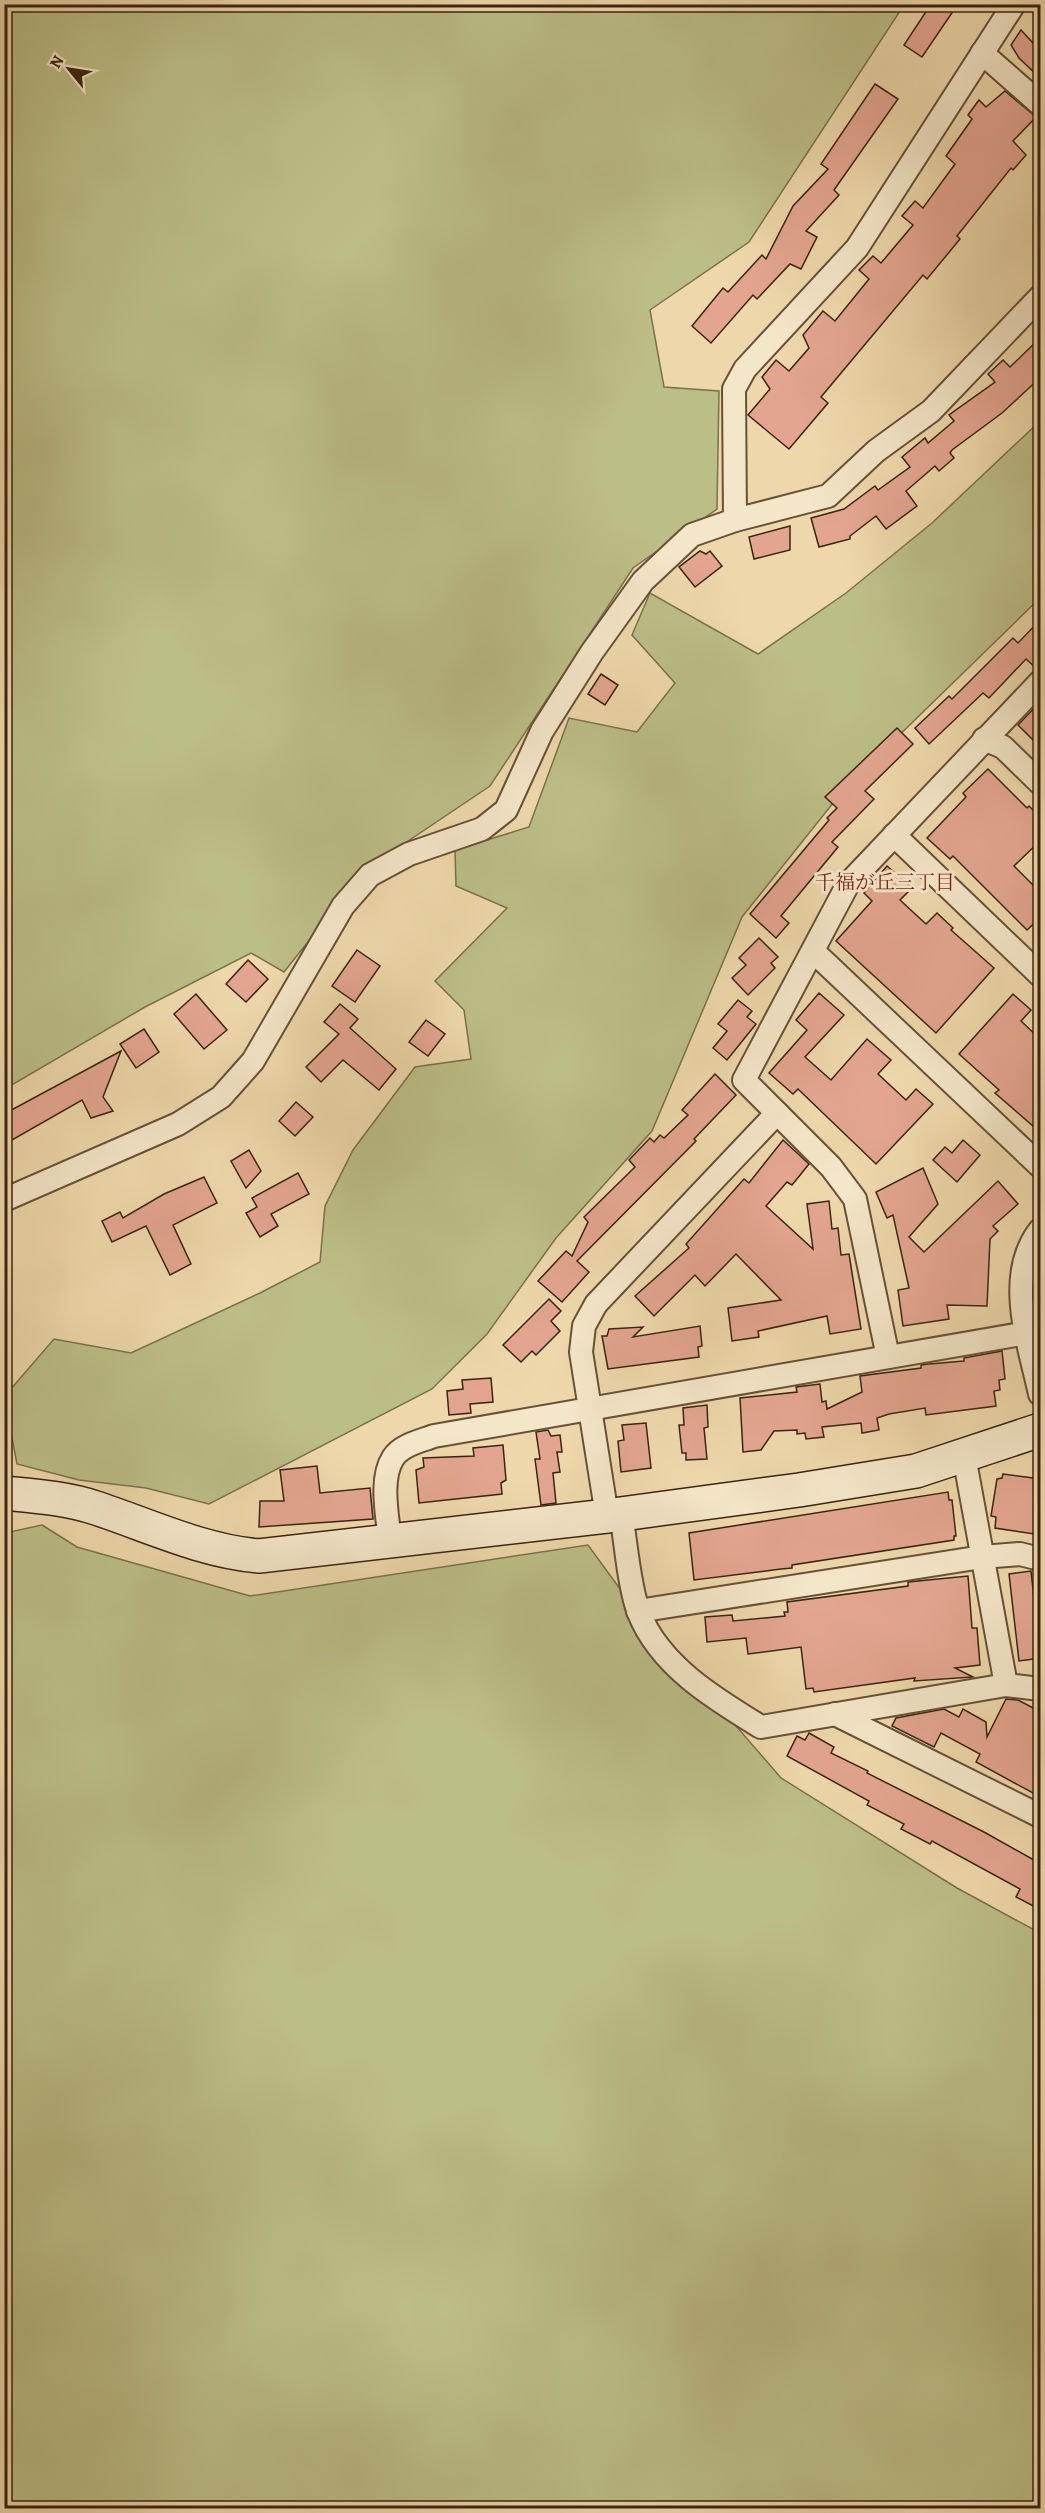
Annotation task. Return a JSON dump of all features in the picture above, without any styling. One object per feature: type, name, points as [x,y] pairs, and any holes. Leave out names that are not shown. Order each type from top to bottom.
[{"type":"street","points":[[735,520],[734,389],[745,369],[857,248],[1014,4]]},
{"type":"street","points":[[982,53],[1041,104]]},
{"type":"street","points":[[4,1200],[178,1124],[221,1097],[253,1061],[343,906],[370,875],[409,854],[482,829],[506,810],[542,731],[592,652],[643,581],[692,535],[735,520],[828,496],[876,451],[932,411],[1041,297]]},
{"type":"street","points":[[888,1357],[855,1199],[831,1167],[744,1080],[848,885],[984,739],[1041,682]]},
{"type":"street","points":[[984,739],[1003,747],[1041,783]]},
{"type":"street","points":[[894,835],[1041,975]]},
{"type":"street","points":[[814,952],[1041,1166]]},
{"type":"street","points":[[777,1113],[596,1304],[584,1326],[582,1352],[590,1408],[638,1611],[649,1634],[673,1662],[723,1703],[761,1727],[1006,1685],[1041,1689]]},
{"type":"street","points":[[1041,1230],[1022,1269],[1022,1300],[1027,1333],[1041,1394]]},
{"type":"street","points":[[390,1542],[387,1477],[393,1457],[409,1445],[434,1436],[1027,1333]]},
{"type":"street","points":[[4,1493],[61,1499],[94,1507],[224,1553],[259,1556],[614,1515],[916,1471],[1041,1430]]},
{"type":"street","points":[[964,1456],[1006,1685]]},
{"type":"street","points":[[638,1611],[982,1557],[1020,1554],[1041,1559]]},
{"type":"street","points":[[836,1714],[1041,1816]]},
{"type":"green space","points":[[5,5],[904,5],[749,242],[650,310],[664,387],[719,391],[717,509],[633,568],[490,786],[365,870],[284,972],[251,953],[145,1007],[5,1089]]},
{"type":"green space","points":[[1040,421],[1040,598],[845,788],[742,917],[652,1131],[556,1238],[487,1334],[432,1389],[209,1504],[146,1488],[79,1480],[17,1464],[4,1397],[54,1339],[131,1353],[260,1293],[320,1262],[325,1206],[353,1150],[415,1067],[471,1059],[464,1010],[435,981],[507,908],[456,886],[455,850],[529,827],[569,718],[637,732],[675,683],[632,635],[650,593],[758,654],[846,593],[932,523]]},
{"type":"green space","points":[[1040,1260],[1040,1334],[1033,1285]]},
{"type":"green space","points":[[42,1525],[77,1547],[250,1596],[588,1545],[631,1604],[781,1778],[957,1888],[1040,1933],[1040,2508],[5,2508],[5,1533]]},
{"type":"building","points":[[931,4],[958,4],[922,57],[904,45]]},
{"type":"building","points":[[1021,30],[1033,43],[1041,37],[1041,79],[1019,58],[1011,45]]},
{"type":"building","points":[[875,84],[898,99],[834,190],[839,195],[806,231],[817,237],[801,269],[790,264],[757,299],[753,295],[711,343],[692,326],[723,288],[728,292],[762,255],[766,259],[793,206],[828,169],[821,164]]},
{"type":"building","points":[[1005,91],[1036,117],[1013,141],[1026,155],[1013,170],[1011,168],[957,236],[960,239],[927,279],[923,275],[821,397],[828,403],[789,449],[748,415],[770,389],[762,377],[776,360],[789,371],[809,348],[803,335],[823,311],[835,321],[869,279],[859,270],[873,256],[881,263],[913,225],[902,216],[915,201],[923,208],[955,164],[946,156],[972,119],[968,115],[979,100],[986,107]]},
{"type":"building","points":[[1041,337],[1041,377],[1002,413],[952,450],[950,453],[954,458],[939,471],[935,466],[906,491],[917,506],[886,529],[876,516],[850,536],[850,539],[819,547],[811,518],[844,509],[875,486],[878,490],[910,467],[902,457],[925,438],[928,443],[954,421],[949,415],[995,382],[988,374],[1003,360],[1010,367]]},
{"type":"building","points":[[790,526],[790,550],[754,559],[749,537]]},
{"type":"building","points":[[700,551],[706,554],[710,551],[722,566],[695,587],[679,567]]},
{"type":"building","points":[[1041,619],[1041,669],[1037,669],[1026,659],[989,698],[983,693],[929,744],[915,728],[949,696],[952,699],[1013,638],[1018,643]]},
{"type":"building","points":[[601,674],[618,685],[605,705],[588,694]]},
{"type":"building","points":[[1041,701],[1041,748],[1018,725]]},
{"type":"building","points":[[897,728],[913,744],[865,791],[874,799],[832,842],[838,847],[781,916],[789,923],[776,938],[750,914],[837,808],[825,797]]},
{"type":"building","points":[[988,769],[1027,808],[1029,806],[1041,818],[1041,840],[1014,866],[1041,893],[1041,917],[1027,930],[953,856],[950,859],[927,838],[966,797],[963,793]]},
{"type":"building","points":[[887,866],[912,888],[900,900],[926,924],[937,913],[953,928],[951,930],[994,968],[936,1033],[836,941],[872,901],[864,893]]},
{"type":"building","points":[[759,938],[778,957],[771,963],[775,968],[748,995],[732,978],[746,965],[739,958]]},
{"type":"building","points":[[357,950],[380,966],[355,1002],[332,986]]},
{"type":"building","points":[[248,960],[268,979],[246,1002],[226,984]]},
{"type":"building","points":[[819,993],[844,1015],[805,1057],[831,1080],[867,1039],[891,1060],[878,1074],[906,1100],[916,1089],[933,1104],[876,1164],[798,1089],[793,1094],[769,1073],[807,1030],[796,1020]]},
{"type":"building","points":[[196,994],[227,1030],[204,1049],[174,1014]]},
{"type":"building","points":[[1013,994],[1031,1010],[1021,1021],[1041,1040],[1041,1133],[995,1093],[999,1090],[959,1054]]},
{"type":"building","points":[[738,1000],[752,1011],[747,1017],[756,1024],[727,1060],[713,1048],[727,1031],[718,1024]]},
{"type":"building","points":[[340,1004],[358,1019],[350,1028],[396,1069],[379,1090],[343,1060],[321,1082],[306,1067],[339,1034],[324,1022]]},
{"type":"building","points":[[426,1020],[445,1034],[428,1056],[409,1042]]},
{"type":"building","points":[[144,1029],[159,1052],[136,1068],[120,1044]]},
{"type":"building","points":[[121,1051],[103,1097],[113,1111],[91,1118],[82,1100],[12,1140],[4,1128],[4,1114]]},
{"type":"building","points":[[715,1074],[736,1095],[694,1139],[696,1141],[577,1261],[589,1272],[562,1302],[538,1281],[566,1251],[572,1256],[588,1222],[584,1217],[635,1167],[629,1160],[650,1138],[654,1142],[660,1135],[664,1138],[688,1115],[682,1110]]},
{"type":"building","points":[[296,1102],[313,1117],[295,1136],[279,1121]]},
{"type":"building","points":[[783,1140],[809,1164],[792,1185],[787,1182],[766,1206],[813,1249],[807,1204],[829,1201],[832,1229],[838,1228],[841,1255],[849,1254],[861,1329],[830,1334],[827,1316],[758,1331],[759,1337],[732,1341],[728,1308],[781,1300],[736,1254],[705,1286],[695,1275],[654,1316],[635,1296],[689,1248],[686,1244],[744,1179],[749,1183]]},
{"type":"building","points":[[963,1140],[980,1155],[957,1182],[933,1160],[945,1147],[952,1153]]},
{"type":"building","points":[[249,1150],[261,1171],[246,1188],[231,1161]]},
{"type":"building","points":[[923,1168],[938,1204],[909,1237],[924,1252],[998,1181],[1018,1204],[993,1226],[998,1231],[990,1239],[987,1306],[947,1305],[949,1319],[903,1326],[898,1290],[909,1288],[893,1215],[887,1218],[876,1192]]},
{"type":"building","points":[[298,1173],[309,1194],[271,1214],[278,1226],[260,1237],[246,1213],[257,1207],[252,1198]]},
{"type":"building","points":[[204,1177],[217,1203],[173,1225],[191,1264],[170,1275],[146,1226],[112,1242],[102,1221],[120,1212],[123,1218],[164,1194]]},
{"type":"building","points":[[549,1299],[561,1311],[551,1321],[560,1331],[536,1355],[532,1351],[521,1362],[503,1345]]},
{"type":"building","points":[[700,1326],[702,1346],[698,1347],[699,1357],[608,1369],[602,1336],[607,1336],[609,1329],[643,1327],[633,1337]]},
{"type":"building","points":[[1002,1351],[1005,1379],[999,1380],[1000,1390],[994,1391],[996,1406],[926,1415],[925,1408],[889,1414],[877,1418],[879,1430],[862,1433],[861,1423],[822,1427],[824,1437],[806,1439],[805,1433],[797,1434],[797,1430],[774,1431],[761,1450],[743,1452],[740,1398],[797,1392],[796,1387],[820,1384],[822,1402],[826,1401],[827,1409],[862,1392],[860,1376],[921,1368],[921,1365],[964,1361],[964,1358]]},
{"type":"building","points":[[491,1378],[493,1402],[470,1404],[471,1413],[449,1415],[447,1391],[463,1389],[462,1380]]},
{"type":"building","points":[[707,1405],[708,1427],[704,1428],[707,1459],[686,1460],[686,1453],[682,1453],[679,1425],[684,1425],[683,1408]]},
{"type":"building","points":[[646,1423],[651,1468],[621,1472],[618,1441],[624,1440],[622,1425]]},
{"type":"building","points":[[548,1430],[551,1436],[560,1435],[562,1452],[557,1452],[560,1472],[553,1473],[556,1503],[541,1505],[535,1459],[540,1459],[536,1432]]},
{"type":"building","points":[[503,1445],[506,1480],[501,1483],[502,1494],[419,1503],[416,1470],[424,1467],[423,1458],[474,1456],[473,1448]]},
{"type":"building","points":[[317,1466],[320,1493],[370,1488],[373,1519],[259,1527],[260,1501],[284,1501],[280,1470]]},
{"type":"building","points":[[1003,1474],[1041,1479],[1041,1535],[995,1528],[996,1517],[991,1516],[997,1479],[1002,1478]]},
{"type":"building","points":[[948,1492],[949,1500],[952,1500],[956,1536],[954,1540],[792,1565],[792,1568],[694,1580],[689,1533]]},
{"type":"building","points":[[1031,1571],[1036,1618],[1041,1617],[1041,1658],[1019,1661],[1009,1574]]},
{"type":"building","points":[[968,1576],[972,1628],[977,1628],[980,1665],[955,1668],[973,1677],[914,1681],[915,1678],[814,1692],[813,1688],[806,1689],[801,1647],[748,1654],[746,1638],[707,1642],[705,1617],[732,1615],[733,1621],[785,1616],[784,1612],[788,1612],[787,1602],[908,1586],[908,1582]]},
{"type":"building","points":[[1006,1699],[1018,1700],[1041,1712],[1041,1778],[1033,1793],[976,1762],[980,1754],[941,1733],[934,1747],[892,1726],[896,1718],[944,1709],[959,1717],[963,1709],[986,1722],[987,1737]]},
{"type":"building","points":[[809,1733],[834,1747],[831,1753],[1041,1864],[1041,1910],[1016,1897],[1020,1889],[932,1841],[930,1844],[901,1829],[904,1824],[867,1805],[869,1801],[787,1756],[797,1736],[805,1740]]},
{"type":"district","name":"千福が丘三丁目","points":[[885,882]]}]
